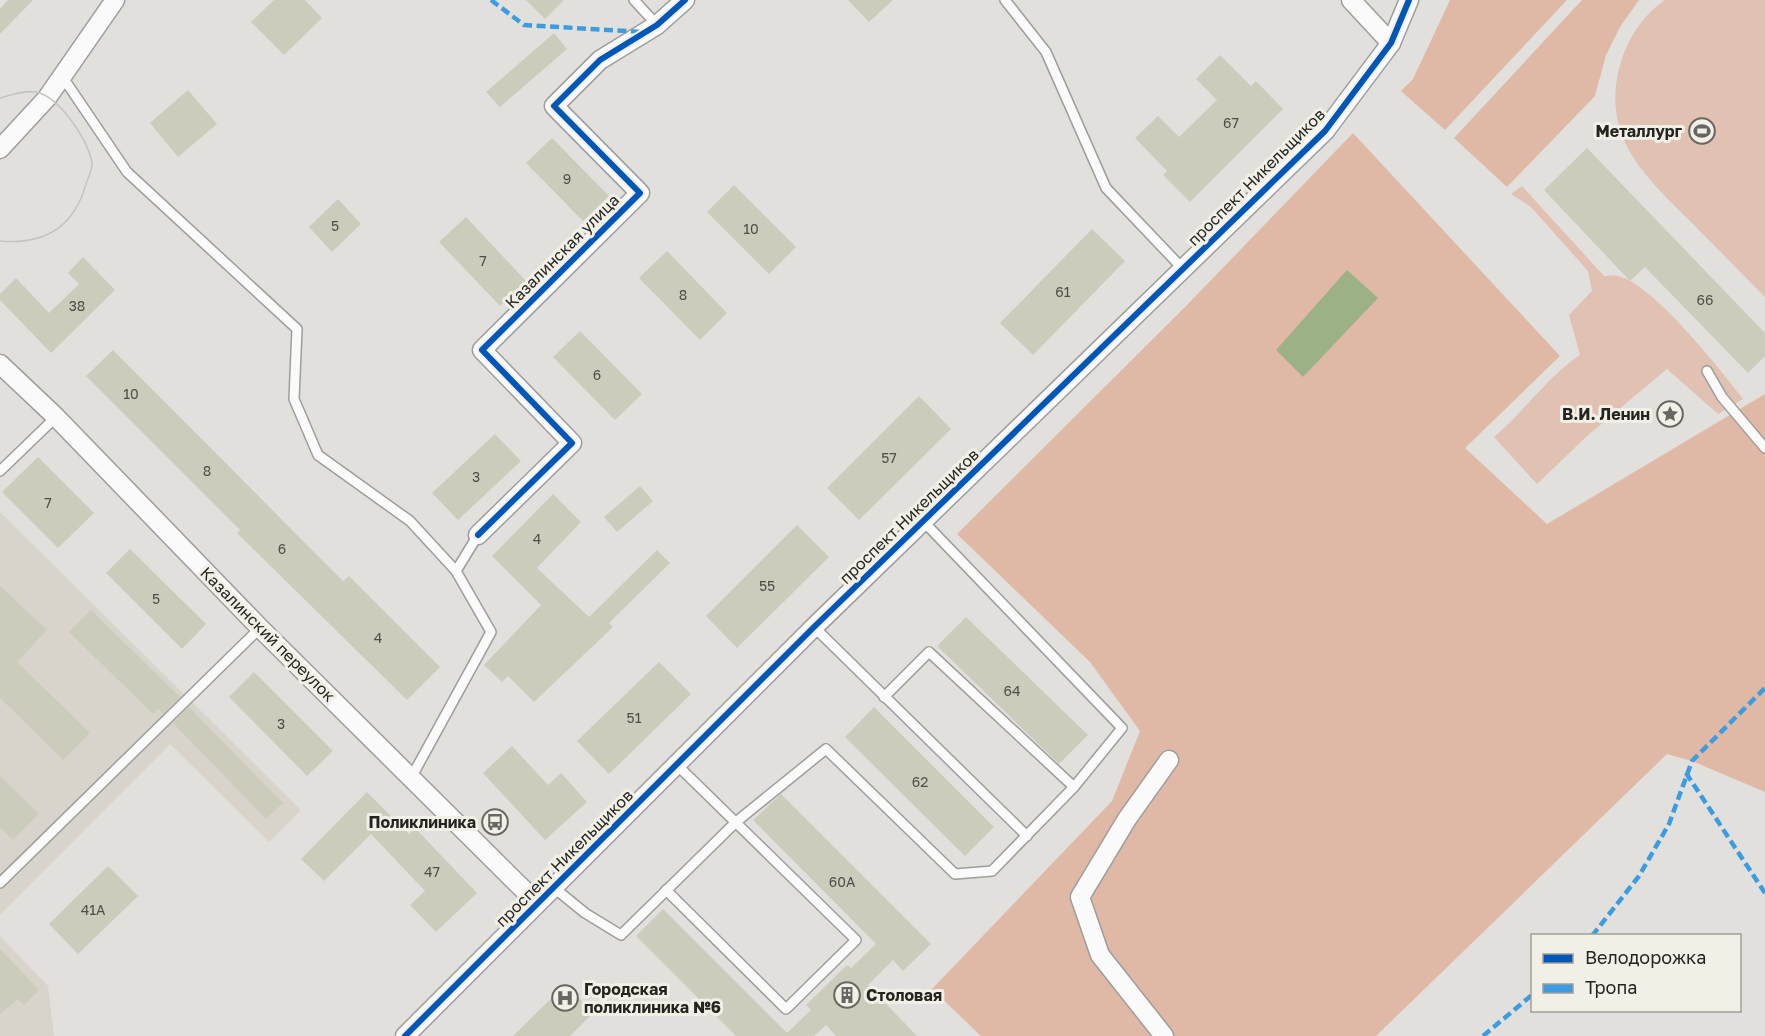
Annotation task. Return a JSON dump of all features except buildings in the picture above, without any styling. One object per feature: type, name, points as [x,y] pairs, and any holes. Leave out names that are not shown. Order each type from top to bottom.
[{"type":"street","points":[[0,149],[47,98],[115,0]]},
{"type":"street","name":"Казалинская улица","points":[[478,535],[572,442],[482,350],[640,193],[554,106],[600,60],[657,25],[685,0]]},
{"type":"street","points":[[1351,0],[1391,43]]},
{"type":"street","name":"проспект Никельщиков","points":[[405,1036],[814,627],[1325,131],[1391,43],[1409,0]]},
{"type":"street","name":"Казалинский переулок","points":[[0,364],[56,417],[260,627],[537,903]]},
{"type":"street","points":[[1164,1036],[1100,955],[1080,897],[1127,819],[1169,760]]},
{"type":"lane","points":[[634,0],[657,25]]},
{"type":"lane","points":[[1005,0],[1046,52],[1106,188],[1183,268]]},
{"type":"lane","points":[[62,76],[127,172],[297,329],[294,399],[318,454],[410,521],[456,571],[491,632],[411,778]]},
{"type":"lane","points":[[1707,371],[1722,397],[1765,448]]},
{"type":"lane","points":[[0,471],[56,417]]},
{"type":"lane","points":[[553,887],[585,913],[621,935],[736,822],[826,749],[955,874],[992,871],[1074,787],[1122,728],[923,521]]},
{"type":"lane","points":[[456,571],[478,535]]},
{"type":"lane","points":[[0,883],[260,627]]},
{"type":"lane","points":[[814,627],[1027,836]]},
{"type":"lane","points":[[884,697],[929,652],[1074,787]]},
{"type":"lane","points":[[666,890],[786,1009],[856,940],[677,765]]},
{"type":"shaded area","points":[[1450,0],[1567,0],[1445,130],[1401,91],[1413,79]]},
{"type":"shaded area","points":[[1582,0],[1639,0],[1620,27],[1606,55],[1595,96],[1507,187],[1454,138]]},
{"type":"shaded area","name":"Металлург","points":[[1665,0],[1765,0],[1765,297],[1657,188],[1630,152],[1621,133],[1616,112],[1616,88],[1621,62],[1638,27],[1650,12]]},
{"type":"shaded area","points":[[1353,133],[1560,356],[1465,448],[1547,524],[1765,394],[1765,792],[1692,761],[1667,754],[1376,1036],[981,1036],[932,989],[1112,801],[1140,731],[1090,662],[957,534],[1186,306]]},
{"type":"shaded area","points":[[1522,186],[1604,276],[1618,276],[1632,282],[1667,310],[1703,349],[1743,399],[1718,414],[1667,369],[1587,436],[1537,484],[1494,437],[1557,373],[1580,355],[1569,315],[1592,291],[1588,271],[1531,207],[1511,194]]},
{"type":"shaded area","points":[[1347,270],[1378,298],[1303,377],[1276,350]]},
{"type":"shaded area","points":[[0,512],[301,810],[269,842],[170,744],[0,915]]},
{"type":"shaded area","points":[[0,936],[48,986],[54,1036],[0,1036]]},
{"type":"tram line","points":[[0,98],[18,93],[36,92],[54,102],[71,120],[85,142],[92,162],[81,199],[65,222],[55,230],[30,240],[0,241]]},
{"type":"marked path","points":[[491,0],[524,25],[642,32]]},
{"type":"marked path","points":[[1594,934],[1639,876],[1669,824],[1692,761],[1765,688]]},
{"type":"marked path","points":[[1686,773],[1765,893]]},
{"type":"marked path","points":[[1483,1036],[1531,996]]},
{"type":"cycle path","points":[[478,535],[572,443],[482,350],[640,193],[554,106],[600,60],[657,25],[685,0]]},
{"type":"cycle path","points":[[405,1036],[814,627],[1325,131],[1391,43],[1409,0]]},
{"type":"place","name":"Металлург","points":[[1702,131]]},
{"type":"place","name":"В.И. Ленин","points":[[1670,414]]},
{"type":"place","name":"Поликлиника","points":[[495,822]]},
{"type":"place","name":"Столовая","points":[[847,995]]},
{"type":"place","name":"Городская поликлиника №6","points":[[565,998]]}]
